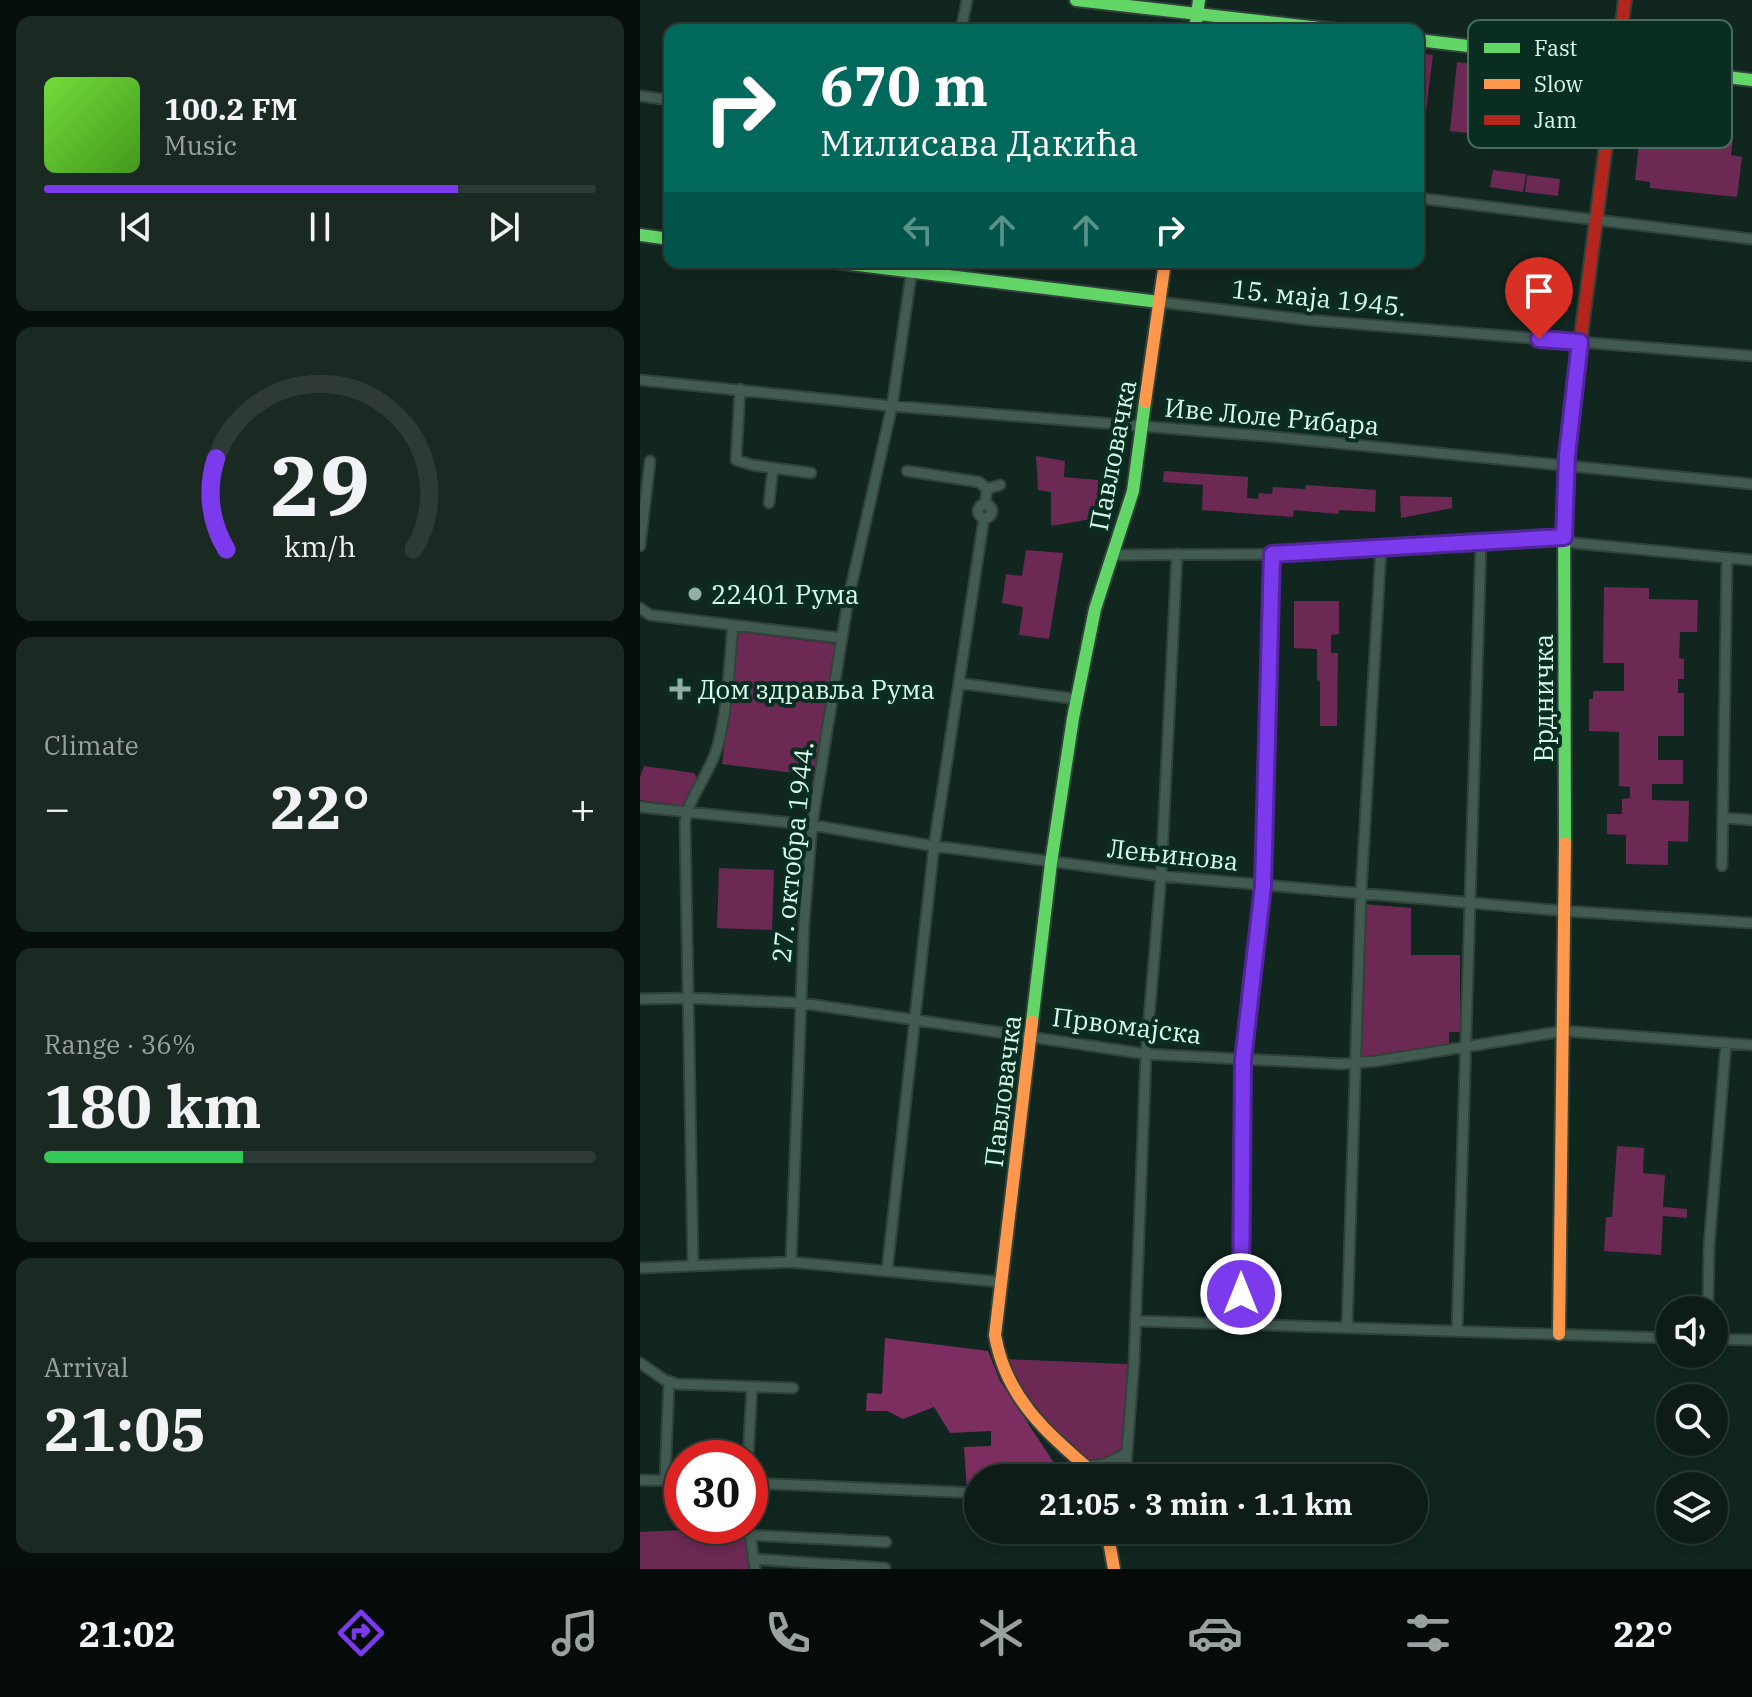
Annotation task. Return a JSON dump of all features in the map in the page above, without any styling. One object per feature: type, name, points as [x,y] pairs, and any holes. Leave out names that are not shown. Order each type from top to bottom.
[{"type":"street","points":[[962,24],[967,0]]},
{"type":"street","points":[[1076,0],[1284,24]]},
{"type":"street","points":[[1196,24],[1199,0]]},
{"type":"street","name":"Врдничка","points":[[1623,20],[1625,0]]},
{"type":"street","points":[[1424,41],[1468,46]]},
{"type":"street","points":[[1732,78],[1752,80]]},
{"type":"street","points":[[640,96],[664,99]]},
{"type":"street","name":"Врдничка","points":[[1559,1334],[1565,911],[1564,539],[1567,466],[1580,342],[1606,148]]},
{"type":"street","points":[[1424,199],[1752,239]]},
{"type":"street","points":[[640,235],[664,238]]},
{"type":"street","name":"27. октобра 1944.","points":[[791,1262],[801,1003],[812,825],[852,578],[892,406],[912,268]]},
{"type":"street","name":"15. маја 1945.","points":[[919,268],[1309,320],[1752,356]]},
{"type":"street","name":"Павловачка","points":[[1077,1464],[1025,1406],[1001,1364],[995,1335],[1051,863],[1076,699],[1095,609],[1130,504],[1164,268]]},
{"type":"street","name":"Иве Лоле Рибара","points":[[640,380],[892,406],[1143,426],[1752,484]]},
{"type":"street","points":[[740,389],[736,460],[811,473]]},
{"type":"street","points":[[640,546],[650,461]]},
{"type":"street","points":[[769,503],[773,468]]},
{"type":"street","points":[[907,471],[979,482],[987,489]]},
{"type":"street","points":[[987,489],[1000,485]]},
{"type":"street","points":[[887,1271],[934,846],[984,518],[978,511],[985,505],[987,489]]},
{"type":"street","points":[[1113,555],[1272,554],[1481,540],[1564,539],[1752,560]]},
{"type":"street","points":[[1457,1331],[1481,540]]},
{"type":"street","points":[[1347,1327],[1361,892],[1381,548]]},
{"type":"street","points":[[1125,1464],[1136,1321],[1146,1054],[1161,876],[1177,554]]},
{"type":"street","points":[[1241,1324],[1243,1060],[1263,886],[1272,554]]},
{"type":"street","points":[[1722,866],[1727,558]]},
{"type":"street","points":[[640,608],[650,615],[841,638]]},
{"type":"street","points":[[693,1266],[685,831],[687,811],[718,745],[733,625]]},
{"type":"street","points":[[959,683],[1076,699]]},
{"type":"street","name":"Лењинова","points":[[640,807],[812,825],[934,846],[1161,876],[1565,911],[1752,923]]},
{"type":"street","points":[[1723,818],[1752,820]]},
{"type":"street","name":"Првомајска","points":[[640,999],[801,1003],[1146,1054],[1243,1060],[1354,1064],[1564,1031],[1752,1045]]},
{"type":"street","points":[[1708,1296],[1709,1246],[1726,1043]]},
{"type":"street","points":[[640,1268],[791,1262],[1001,1282]]},
{"type":"street","points":[[1136,1321],[1656,1337]]},
{"type":"street","points":[[1728,1339],[1752,1340]]},
{"type":"street","points":[[640,1363],[669,1382],[793,1388]]},
{"type":"street","points":[[667,1440],[669,1382]]},
{"type":"street","points":[[749,1440],[752,1387]]},
{"type":"street","points":[[1105,1464],[1125,1453]]},
{"type":"street","points":[[1121,1464],[1125,1453]]},
{"type":"street","points":[[640,1480],[664,1480]]},
{"type":"street","points":[[768,1484],[964,1492]]},
{"type":"street","points":[[768,1532],[886,1542]]},
{"type":"street","points":[[751,1544],[754,1564],[885,1568]]},
{"type":"street","points":[[1110,1544],[1114,1569]]},
{"type":"street","points":[[1111,1549],[1112,1544]]},
{"type":"shaded area","points":[[1424,54],[1433,55],[1424,128]]},
{"type":"shaded area","points":[[1457,62],[1468,63],[1468,133],[1450,131]]},
{"type":"shaded area","points":[[1638,148],[1732,148],[1731,155],[1742,157],[1737,197],[1650,188],[1650,182],[1635,180]]},
{"type":"shaded area","points":[[1493,170],[1526,174],[1523,192],[1490,187]]},
{"type":"shaded area","points":[[1527,175],[1560,179],[1558,196],[1525,192]]},
{"type":"shaded area","points":[[1036,456],[1065,461],[1064,477],[1098,480],[1097,518],[1051,526],[1051,492],[1038,490]]},
{"type":"shaded area","points":[[1164,471],[1248,477],[1247,498],[1258,499],[1259,493],[1272,494],[1273,487],[1305,489],[1306,485],[1376,490],[1375,512],[1339,510],[1338,514],[1294,510],[1293,517],[1202,510],[1203,485],[1163,482]]},
{"type":"shaded area","points":[[1400,496],[1452,497],[1452,508],[1401,518]]},
{"type":"shaded area","points":[[1026,550],[1063,553],[1049,639],[1019,635],[1023,607],[1002,603],[1006,574],[1022,576]]},
{"type":"shaded area","points":[[1604,587],[1649,588],[1649,599],[1698,600],[1697,632],[1680,632],[1679,658],[1684,659],[1684,679],[1678,679],[1678,693],[1684,693],[1684,736],[1658,736],[1658,760],[1683,760],[1683,784],[1652,784],[1652,800],[1689,801],[1688,842],[1668,841],[1668,865],[1626,864],[1626,835],[1607,834],[1607,814],[1622,814],[1622,799],[1630,798],[1630,787],[1619,786],[1619,732],[1589,731],[1589,699],[1593,699],[1593,691],[1624,691],[1624,663],[1603,663]]},
{"type":"shaded area","points":[[1294,601],[1339,601],[1339,634],[1331,635],[1331,653],[1338,653],[1337,726],[1320,726],[1317,649],[1294,648]]},
{"type":"shaded area","points":[[739,632],[835,644],[818,776],[722,764]]},
{"type":"shaded area","points":[[644,766],[694,773],[698,779],[682,806],[640,800],[640,777]]},
{"type":"shaded area","points":[[719,868],[774,870],[772,930],[717,928]]},
{"type":"shaded area","points":[[1363,904],[1411,908],[1411,955],[1460,955],[1460,1032],[1449,1032],[1449,1048],[1360,1061]]},
{"type":"shaded area","points":[[1617,1146],[1644,1148],[1643,1173],[1665,1175],[1663,1207],[1687,1209],[1687,1218],[1663,1216],[1661,1255],[1604,1251],[1606,1217],[1612,1217]]},
{"type":"shaded area","points":[[885,1338],[988,1351],[1000,1381],[1055,1464],[965,1464],[964,1447],[991,1446],[991,1431],[950,1433],[934,1407],[903,1419],[887,1411],[866,1411],[867,1393],[882,1394]]},
{"type":"shaded area","points":[[1004,1359],[1127,1364],[1124,1445],[1114,1456],[1102,1462],[1093,1462],[1068,1448],[1041,1419]]},
{"type":"shaded area","points":[[664,1531],[664,1544],[747,1544],[751,1569],[640,1569],[640,1532]]},
{"type":"traffic: fast","points":[[1076,0],[1285,24]]},
{"type":"traffic: fast","points":[[1196,24],[1199,0]]},
{"type":"traffic: fast","points":[[1424,41],[1468,46]]},
{"type":"traffic: fast","points":[[1732,78],[1752,80]]},
{"type":"traffic: fast","points":[[640,235],[664,238]]},
{"type":"traffic: fast","points":[[883,268],[1159,302]]},
{"type":"traffic: fast","points":[[1032,1022],[1051,863],[1073,718],[1095,609],[1133,491],[1145,402]]},
{"type":"traffic: fast","points":[[1565,843],[1564,505],[1570,439]]},
{"type":"traffic: slow","points":[[1145,402],[1164,268]]},
{"type":"traffic: slow","points":[[1559,1334],[1565,843]]},
{"type":"traffic: slow","points":[[1032,1022],[995,1335],[1009,1379],[1020,1398],[1048,1432],[1083,1464]]},
{"type":"traffic: slow","points":[[1110,1544],[1114,1569]]},
{"type":"traffic: jam","points":[[1622,20],[1625,0]]},
{"type":"traffic: jam","points":[[1570,439],[1606,148]]},
{"type":"place","name":"22401 Рума","points":[[695,594]]},
{"type":"place","name":"Дом здравља Рума","points":[[680,689]]},
{"type":"route","points":[[1241,1294],[1243,1060],[1263,886],[1272,554],[1564,537],[1567,455],[1580,342],[1539,339]]}]
